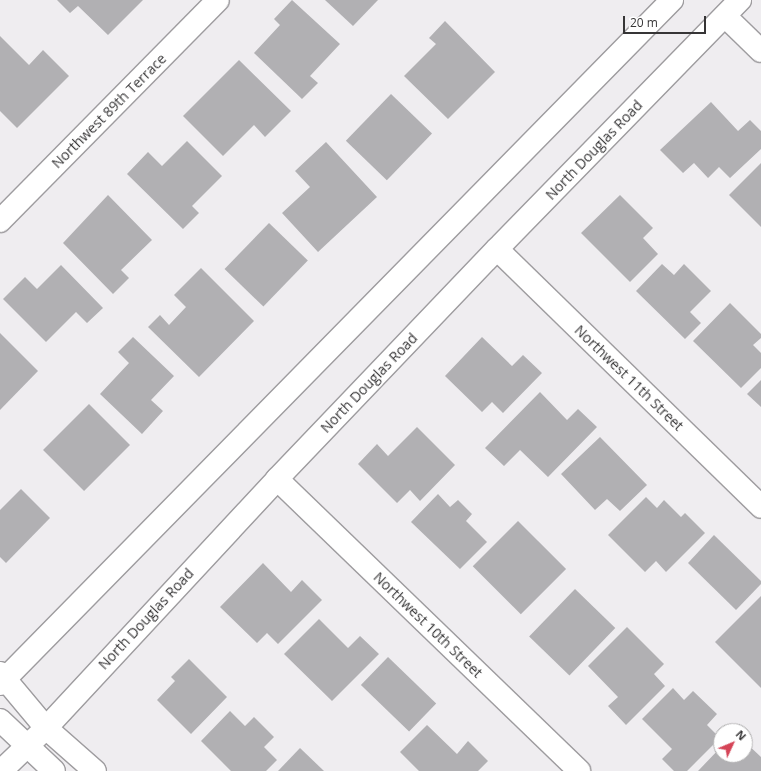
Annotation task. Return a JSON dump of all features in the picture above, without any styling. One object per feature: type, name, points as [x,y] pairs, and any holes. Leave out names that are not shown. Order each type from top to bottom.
[{"type":"main road","name":"Northwest 89th Terrace","points":[[2,216],[218,0]]},
{"type":"main road","points":[[95,771],[46,728],[2,678],[672,0]]},
{"type":"main road","name":"North Douglas Road","points":[[1,771],[46,728],[277,478],[497,249],[740,0]]},
{"type":"main road","points":[[725,16],[761,51]]},
{"type":"main road","name":"Northwest 11th Street","points":[[497,249],[761,507]]},
{"type":"main road","name":"Northwest 10th Street","points":[[277,478],[579,771]]},
{"type":"main road","points":[[0,720],[26,747],[54,771]]},
{"type":"building","points":[[57,0],[143,0],[108,35],[78,6],[70,13]]},
{"type":"building","points":[[292,0],[340,44],[310,76],[318,83],[302,99],[254,53],[280,25],[274,19]]},
{"type":"building","points":[[325,0],[378,0],[353,26]]},
{"type":"building","points":[[445,21],[495,72],[448,119],[404,76],[436,44],[429,38]]},
{"type":"building","points":[[0,36],[29,65],[43,50],[69,76],[17,128],[0,111]]},
{"type":"building","points":[[239,60],[291,111],[265,137],[254,125],[223,156],[183,116]]},
{"type":"building","points":[[391,94],[432,134],[387,180],[346,141]]},
{"type":"building","points":[[711,102],[738,131],[750,120],[761,131],[761,149],[730,178],[719,167],[708,178],[694,163],[683,173],[660,150]]},
{"type":"building","points":[[187,141],[222,176],[192,206],[199,213],[183,229],[127,174],[148,152],[162,166]]},
{"type":"building","points":[[326,142],[377,197],[318,252],[282,213],[310,187],[295,171]]},
{"type":"building","points":[[761,163],[761,227],[729,195]]},
{"type":"building","points":[[108,195],[152,240],[121,270],[129,278],[113,294],[63,243]]},
{"type":"building","points":[[620,195],[653,228],[643,238],[658,254],[630,282],[581,233]]},
{"type":"building","points":[[269,223],[308,261],[263,307],[225,269]]},
{"type":"building","points":[[662,264],[674,275],[684,264],[711,291],[690,312],[701,323],[685,339],[636,291]]},
{"type":"building","points":[[61,265],[103,308],[87,323],[76,312],[46,342],[3,299],[25,277],[37,289]]},
{"type":"building","points":[[201,268],[254,321],[199,377],[148,327],[160,315],[169,325],[186,307],[174,295]]},
{"type":"building","points":[[730,303],[761,334],[761,338],[753,345],[761,353],[761,368],[741,388],[693,341]]},
{"type":"building","points":[[0,333],[38,371],[0,410]]},
{"type":"building","points":[[133,337],[174,376],[151,400],[163,411],[142,434],[100,394],[129,363],[118,352]]},
{"type":"building","points":[[482,337],[512,366],[523,355],[542,373],[503,413],[492,402],[482,412],[445,376]]},
{"type":"building","points":[[761,380],[761,407],[747,394]]},
{"type":"building","points":[[540,392],[567,420],[578,409],[597,427],[548,477],[520,450],[504,466],[485,448]]},
{"type":"building","points":[[89,404],[130,445],[84,491],[43,450]]},
{"type":"building","points":[[417,427],[455,465],[420,501],[410,490],[397,503],[358,464],[377,444],[388,456]]},
{"type":"building","points":[[600,437],[647,485],[620,511],[607,499],[595,510],[561,474]]},
{"type":"building","points":[[21,489],[50,518],[6,563],[0,557],[0,510]]},
{"type":"building","points":[[438,494],[450,507],[458,500],[472,514],[466,521],[487,542],[460,569],[411,522]]},
{"type":"building","points":[[646,497],[657,508],[664,500],[681,517],[685,513],[705,533],[666,572],[656,561],[645,572],[608,535]]},
{"type":"building","points":[[518,521],[566,569],[521,614],[473,566]]},
{"type":"building","points":[[714,535],[761,581],[761,584],[736,610],[688,563]]},
{"type":"building","points":[[263,563],[291,592],[302,580],[322,600],[278,644],[267,633],[257,643],[220,607]]},
{"type":"building","points":[[575,589],[615,628],[569,675],[529,636]]},
{"type":"building","points":[[761,596],[761,688],[715,642]]},
{"type":"building","points":[[319,619],[348,648],[360,636],[379,654],[332,701],[284,654]]},
{"type":"building","points":[[627,627],[664,664],[654,674],[665,686],[626,725],[608,706],[618,697],[588,666]]},
{"type":"building","points":[[388,657],[436,704],[409,732],[361,685]]},
{"type":"building","points":[[189,659],[227,697],[191,734],[157,700],[175,681],[171,677]]},
{"type":"building","points":[[673,688],[684,700],[693,691],[717,714],[707,725],[713,731],[713,745],[687,771],[674,771],[662,759],[672,749],[642,719]]},
{"type":"building","points":[[230,711],[245,726],[254,717],[274,737],[264,747],[277,760],[266,771],[231,771],[201,741]]},
{"type":"building","points":[[427,725],[457,754],[468,741],[488,761],[478,771],[419,771],[400,752]]},
{"type":"building","points":[[300,748],[324,771],[278,771]]},
{"type":"building","points":[[753,750],[761,757],[761,771],[698,771],[713,755],[713,763],[753,763]]}]
